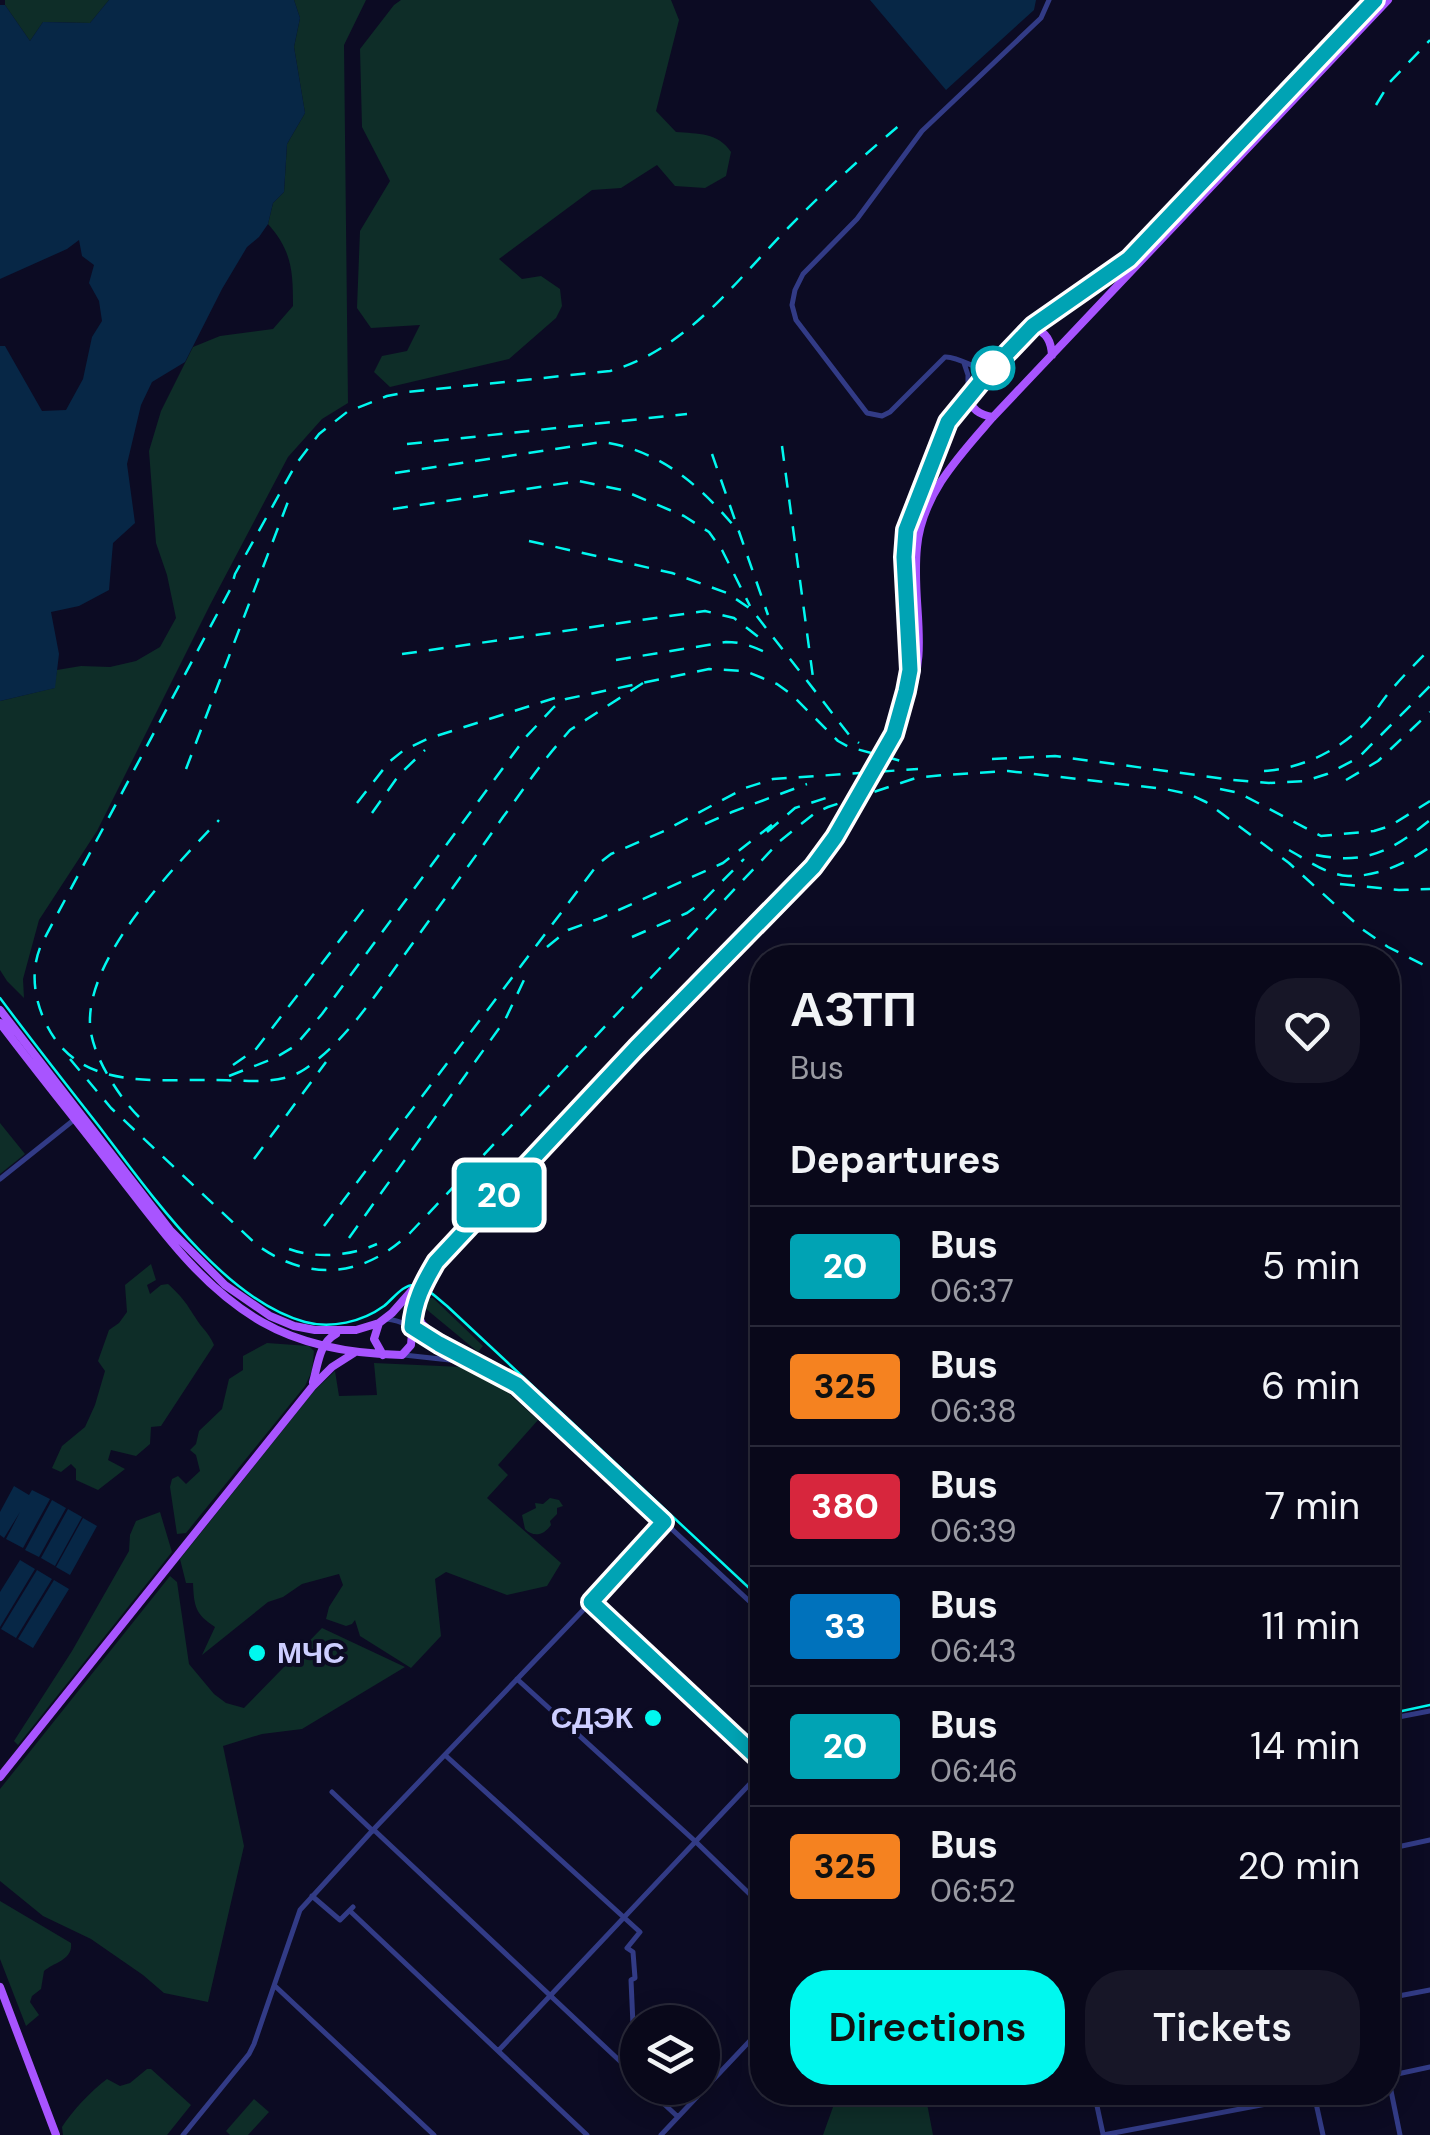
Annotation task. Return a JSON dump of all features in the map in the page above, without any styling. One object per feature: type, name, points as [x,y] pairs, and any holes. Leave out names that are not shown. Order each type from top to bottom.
[{"type":"main road","points":[[894,734],[910,670],[906,530],[948,422],[1033,326],[1129,259],[1374,0]]},
{"type":"main road","points":[[384,1355],[374,1339],[382,1321],[636,1048],[813,867],[846,817],[894,734],[914,689],[919,668],[917,547],[931,497],[954,461],[1388,0]]},
{"type":"main road","points":[[1033,326],[1051,342],[1052,356]]},
{"type":"main road","points":[[968,396],[976,411],[994,417]]},
{"type":"main road","points":[[0,1010],[165,1235],[204,1278],[260,1321],[323,1346],[402,1355],[411,1346],[415,1304],[436,1262]]},
{"type":"main road","points":[[0,1023],[170,1230],[225,1285],[270,1316],[294,1326],[344,1332]]},
{"type":"main road","points":[[415,1304],[422,1324],[452,1350]]},
{"type":"main road","points":[[312,1386],[323,1346],[332,1336],[382,1321]]},
{"type":"main road","points":[[0,1777],[312,1386],[354,1352]]},
{"type":"main road","points":[[0,1987],[56,2135]]},
{"type":"street","points":[[989,372],[945,357],[890,412],[882,416],[867,413],[796,320],[792,305],[804,274],[857,219],[922,131],[1041,18],[1049,0]]},
{"type":"street","points":[[964,363],[968,396]]},
{"type":"street","points":[[0,1179],[78,1117]]},
{"type":"street","points":[[382,1321],[397,1320],[412,1327],[517,1385],[750,1602]]},
{"type":"street","points":[[402,1355],[476,1363]]},
{"type":"street","points":[[188,2133],[249,2054],[298,1914],[312,1896],[664,1522]]},
{"type":"street","points":[[591,1602],[750,1751]]},
{"type":"street","points":[[516,1678],[750,1894]]},
{"type":"street","points":[[1400,1717],[1430,1711]]},
{"type":"street","points":[[445,1755],[640,1932],[626,1948],[632,1952],[634,1965],[632,2005]]},
{"type":"street","points":[[499,2050],[750,1784]]},
{"type":"street","points":[[332,1792],[620,2061]]},
{"type":"street","points":[[1400,1846],[1430,1840]]},
{"type":"street","points":[[312,1896],[340,1920],[351,1909],[587,2135]]},
{"type":"street","points":[[275,1986],[434,2135]]},
{"type":"street","points":[[1400,1996],[1430,1990]]},
{"type":"street","points":[[661,2135],[750,2041]]},
{"type":"street","points":[[1400,2073],[1430,2067]]},
{"type":"street","points":[[665,2105],[678,2117]]},
{"type":"street","points":[[1097,2105],[1103,2135],[1257,2105]]},
{"type":"street","points":[[1316,2105],[1322,2135]]},
{"type":"street","points":[[1394,2105],[1400,2135]]},
{"type":"green space","points":[[5,0],[109,0],[90,23],[43,22],[30,41]]},
{"type":"green space","points":[[294,0],[366,0],[344,45],[348,403],[322,419],[288,457],[97,831],[39,920],[23,979],[24,998],[0,970],[0,701],[54,688],[57,670],[110,667],[136,661],[160,647],[176,618],[156,543],[149,451],[161,411],[193,347],[220,336],[273,329],[293,306],[290,262],[268,224],[273,203],[284,192],[287,144],[305,113],[294,47],[300,18]]},
{"type":"green space","points":[[401,0],[671,0],[679,20],[656,111],[676,132],[714,137],[731,152],[726,176],[705,188],[675,186],[657,165],[621,188],[592,190],[499,259],[522,279],[541,276],[560,289],[562,306],[556,318],[509,359],[390,387],[374,372],[382,356],[407,351],[420,325],[371,328],[357,308],[360,231],[390,181],[362,127],[360,49]]},
{"type":"green space","points":[[0,1123],[25,1154],[0,1174]]},
{"type":"green space","points":[[151,1264],[156,1280],[147,1285],[150,1294],[168,1284],[214,1345],[161,1426],[151,1427],[150,1444],[136,1456],[111,1450],[108,1460],[125,1469],[98,1490],[76,1480],[76,1469],[71,1464],[61,1472],[52,1468],[62,1446],[85,1427],[95,1405],[105,1371],[98,1361],[109,1330],[127,1312],[125,1285]]},
{"type":"green space","points":[[430,1298],[483,1346],[478,1352],[426,1309]]},
{"type":"green space","points":[[267,1343],[309,1346],[314,1351],[312,1371],[305,1386],[186,1533],[177,1534],[172,1479],[178,1476],[186,1484],[200,1471],[196,1455],[190,1450],[199,1431],[222,1409],[229,1379],[243,1370],[243,1356]]},
{"type":"green space","points":[[374,1363],[462,1367],[494,1380],[538,1420],[498,1465],[508,1475],[487,1498],[561,1563],[547,1586],[507,1595],[446,1572],[435,1579],[441,1636],[411,1668],[360,1636],[355,1620],[346,1626],[326,1619],[343,1585],[339,1574],[302,1584],[268,1602],[202,1655],[215,1627],[197,1609],[193,1583],[186,1583],[180,1559],[314,1391],[335,1371],[339,1396],[377,1395]]},
{"type":"green space","points":[[550,1498],[559,1500],[563,1506],[557,1508],[551,1525],[539,1534],[528,1532],[522,1515],[536,1508],[535,1503],[543,1504]]},
{"type":"green space","points":[[160,1512],[172,1552],[18,1745],[14,1741],[72,1651],[129,1551],[136,1521]]},
{"type":"green space","points":[[170,1576],[177,1582],[189,1664],[226,1703],[244,1708],[322,1628],[405,1667],[302,1729],[262,1734],[223,1746],[244,1846],[208,2002],[164,1993],[91,1939],[43,1916],[0,1881],[0,1789]]},
{"type":"green space","points":[[0,1901],[71,1943],[66,1957],[44,1971],[41,1989],[30,2002],[39,2015],[26,2026],[0,1959]]},
{"type":"green space","points":[[147,2069],[191,2105],[167,2135],[63,2135],[62,2127],[71,2114],[107,2079],[120,2086]]},
{"type":"green space","points":[[254,2099],[269,2112],[248,2135],[230,2135],[226,2131]]},
{"type":"green space","points":[[834,2105],[927,2105],[933,2135],[823,2135]]},
{"type":"water","points":[[109,0],[294,0],[300,18],[294,47],[305,113],[287,144],[284,192],[273,203],[268,224],[247,247],[185,362],[152,382],[141,405],[127,464],[135,523],[113,543],[109,590],[79,606],[51,612],[59,654],[55,688],[0,701],[0,346],[5,346],[42,411],[66,410],[83,379],[92,337],[102,321],[99,301],[89,283],[94,265],[82,256],[79,240],[0,279],[0,5],[5,5],[30,41],[43,22],[90,23]]},
{"type":"water","points":[[870,0],[1036,0],[1034,10],[946,90]]},
{"type":"water","points":[[14,1486],[29,1495],[32,1490],[50,1499],[23,1548],[6,1539],[20,1512],[4,1538],[0,1535],[0,1512]]},
{"type":"water","points":[[52,1500],[66,1508],[39,1557],[25,1550]]},
{"type":"water","points":[[68,1509],[82,1517],[55,1566],[41,1558]]},
{"type":"water","points":[[83,1518],[97,1526],[70,1575],[56,1567]]},
{"type":"water","points":[[20,1560],[35,1569],[0,1627],[0,1592]]},
{"type":"water","points":[[37,1570],[52,1579],[16,1638],[1,1629]]},
{"type":"water","points":[[54,1580],[69,1589],[33,1648],[18,1639]]},
{"type":"tram line","points":[[0,998],[163,1210],[216,1267],[245,1291],[275,1310],[325,1325],[366,1316],[406,1287],[424,1288],[750,1589]]},
{"type":"tram line","points":[[1400,1711],[1430,1705]]},
{"type":"railway","points":[[1376,105],[1390,82],[1430,40]]},
{"type":"railway","points":[[643,683],[570,730],[360,1016],[305,1069],[285,1078],[262,1081],[140,1079],[94,1070],[57,1041],[43,1017],[35,989],[36,961],[42,943],[235,574],[296,464],[319,434],[347,412],[387,396],[610,371],[638,361],[708,312],[815,201],[901,124]]},
{"type":"railway","points":[[407,444],[687,414]]},
{"type":"railway","points":[[395,473],[602,442],[643,453],[679,473],[738,531]]},
{"type":"railway","points":[[782,446],[814,685]]},
{"type":"railway","points":[[712,454],[768,615]]},
{"type":"railway","points":[[393,509],[579,481],[622,490],[684,516],[709,532],[750,606]]},
{"type":"railway","points":[[186,769],[289,499]]},
{"type":"railway","points":[[529,541],[672,573],[727,593],[752,610],[859,743]]},
{"type":"railway","points":[[402,654],[705,611],[734,618],[765,642]]},
{"type":"railway","points":[[616,660],[726,642],[748,645],[769,654]]},
{"type":"railway","points":[[1264,771],[1310,760],[1338,746],[1363,726],[1430,649]]},
{"type":"railway","points":[[229,1076],[295,1046],[525,738],[566,699],[709,669],[745,671],[791,694],[838,741],[905,762]]},
{"type":"railway","points":[[992,759],[1055,756],[1233,780],[1305,781],[1358,758],[1430,686]]},
{"type":"railway","points":[[357,803],[389,762],[404,750],[564,695]]},
{"type":"railway","points":[[1346,780],[1378,761],[1430,712]]},
{"type":"railway","points":[[372,813],[399,775],[425,750]]},
{"type":"railway","points":[[324,1226],[598,864],[745,788],[773,779],[918,769]]},
{"type":"railway","points":[[70,1059],[111,1108],[257,1245],[297,1265],[336,1270],[374,1259],[410,1233],[780,841],[815,813],[916,778],[1008,771],[1189,794],[1206,802],[1289,863],[1385,945]]},
{"type":"railway","points":[[705,824],[807,784]]},
{"type":"railway","points":[[1220,789],[1239,793],[1321,836],[1390,826],[1430,801]]},
{"type":"railway","points":[[767,832],[795,808],[826,798]]},
{"type":"railway","points":[[139,1117],[100,1061],[90,1024],[93,998],[103,970],[137,914],[219,820]]},
{"type":"railway","points":[[1316,855],[1350,858],[1378,853],[1430,820]]},
{"type":"railway","points":[[547,947],[568,930],[723,863],[773,824]]},
{"type":"railway","points":[[1289,850],[1325,870],[1348,876],[1391,868],[1430,847]]},
{"type":"railway","points":[[632,937],[687,913],[744,859]]},
{"type":"railway","points":[[1340,884],[1430,889]]},
{"type":"railway","points":[[233,1065],[256,1049],[370,901]]},
{"type":"railway","points":[[1400,953],[1430,968]]},
{"type":"railway","points":[[349,1238],[505,1020],[524,980]]},
{"type":"railway","points":[[254,1159],[326,1062]]},
{"type":"railway","points":[[289,1249],[333,1255],[377,1244]]},
{"type":"bus line","name":"20","points":[[750,1751],[591,1602],[664,1522],[517,1385],[412,1327],[419,1292],[436,1262],[636,1048],[813,867],[835,837],[894,734],[906,691],[910,670],[906,530],[948,422],[1033,326],[1129,259],[1375,0]]},
{"type":"place","name":"МЧС","points":[[257,1653]]},
{"type":"place","name":"СДЭК","points":[[653,1718]]}]
